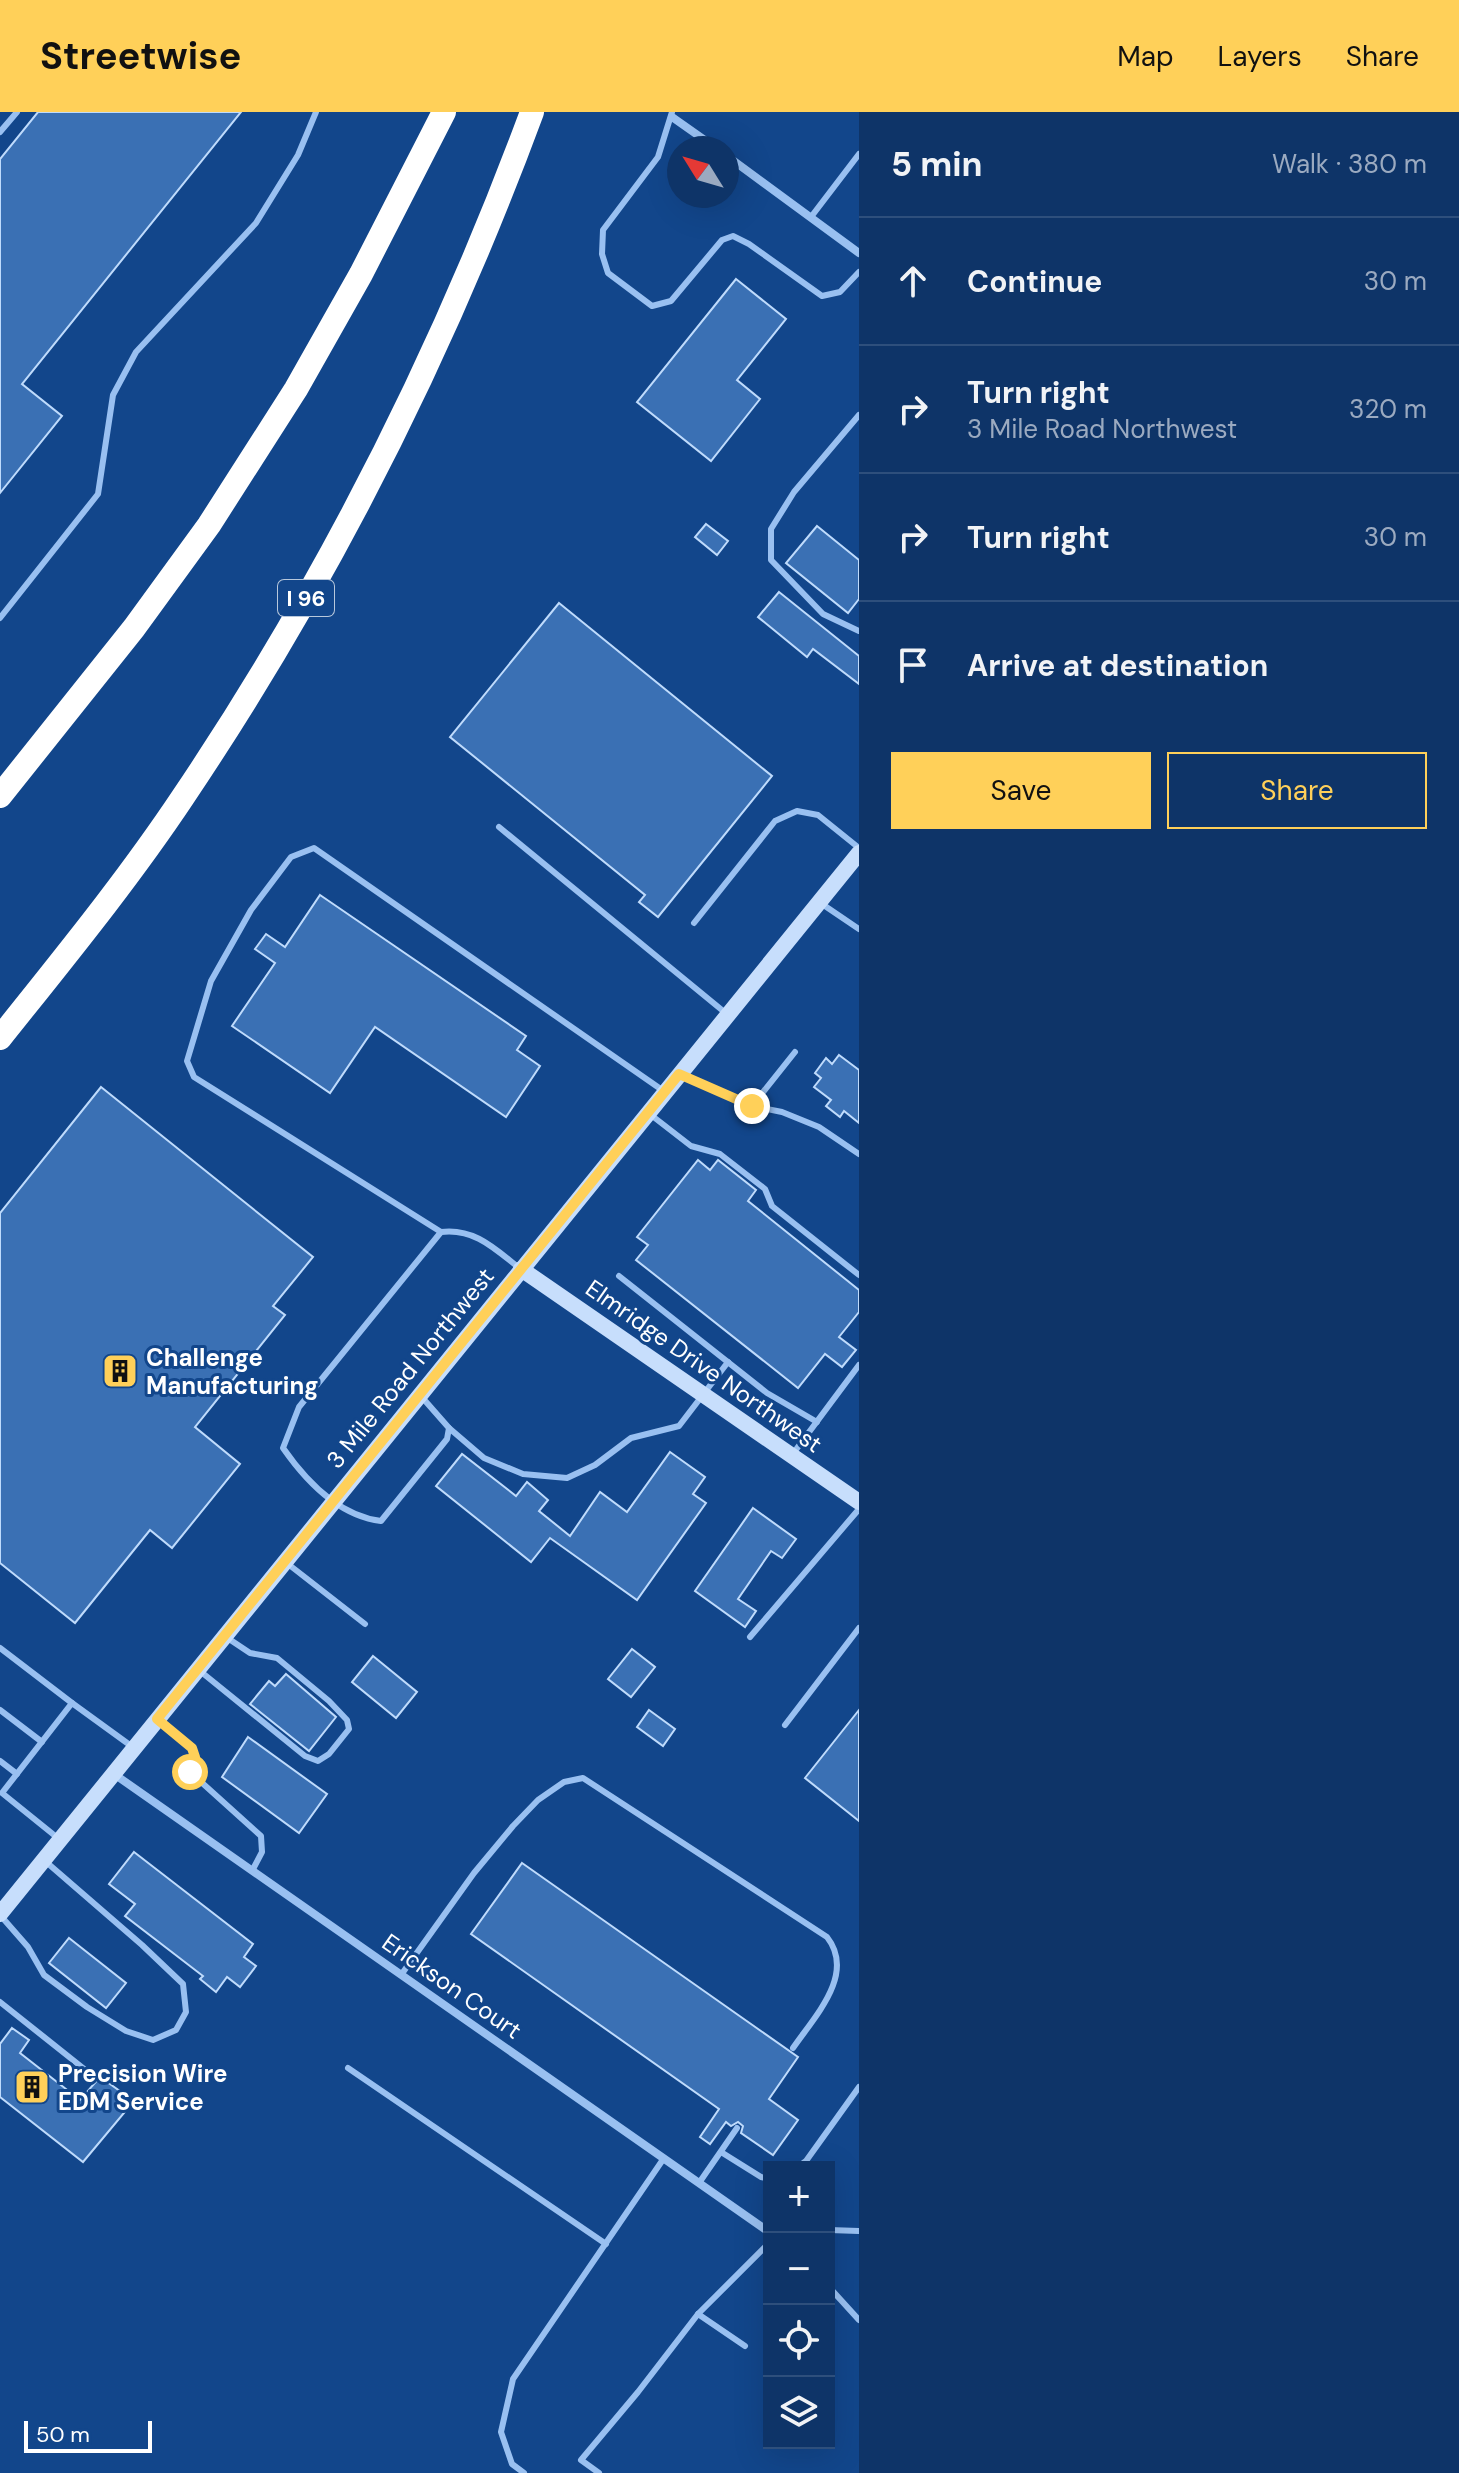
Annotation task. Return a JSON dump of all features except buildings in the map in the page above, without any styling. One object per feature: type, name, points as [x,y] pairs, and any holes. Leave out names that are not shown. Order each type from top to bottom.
[{"type":"highway","points":[[0,796],[134,628],[209,525],[296,389],[354,287],[444,112]]},
{"type":"highway","name":"I 96","points":[[0,1038],[103,908],[182,798],[305,601],[352,518],[408,406],[488,225],[532,112]]},
{"type":"main road","name":"3 Mile Road Northwest","points":[[0,1915],[859,851]]},
{"type":"main road","name":"Elmridge Drive Northwest","points":[[521,1269],[859,1502]]},
{"type":"street","points":[[672,114],[700,136]]},
{"type":"street","points":[[739,165],[859,253]]},
{"type":"street","name":"Erickson Court","points":[[113,1774],[763,2228]]},
{"type":"lane","points":[[0,132],[17,112]]},
{"type":"lane","points":[[0,618],[98,494],[113,395],[136,352],[256,223],[298,155],[316,112]]},
{"type":"lane","points":[[672,114],[658,157],[603,230],[602,254],[608,273],[652,306],[671,301],[722,240],[733,236],[822,296],[840,292],[859,272]]},
{"type":"lane","points":[[811,217],[859,154]]},
{"type":"lane","points":[[859,415],[794,492],[771,529],[771,560],[823,614],[859,631]]},
{"type":"lane","points":[[694,923],[775,821],[797,811],[818,815],[859,851]]},
{"type":"lane","points":[[499,827],[728,1015]]},
{"type":"lane","points":[[521,1269],[478,1236],[454,1230],[441,1232],[194,1077],[187,1061],[211,981],[251,910],[291,857],[314,848],[665,1092]]},
{"type":"lane","points":[[819,902],[859,929]]},
{"type":"lane","points":[[752,1106],[795,1052]]},
{"type":"lane","points":[[679,1074],[752,1106],[782,1112],[819,1127],[859,1154]]},
{"type":"lane","points":[[648,1113],[691,1146],[720,1154],[765,1189],[772,1206],[859,1275]]},
{"type":"lane","points":[[441,1232],[299,1407],[283,1448],[300,1472],[333,1502],[364,1519],[381,1521],[447,1439],[449,1428]]},
{"type":"lane","points":[[619,1276],[767,1393],[817,1422]]},
{"type":"lane","points":[[420,1395],[449,1428],[484,1458],[523,1474],[567,1478],[595,1465],[631,1438],[679,1426],[728,1362]]},
{"type":"lane","points":[[791,1456],[859,1365]]},
{"type":"lane","points":[[750,1637],[859,1509]]},
{"type":"lane","points":[[285,1561],[365,1624]]},
{"type":"lane","points":[[785,1725],[859,1628]]},
{"type":"lane","points":[[198,1669],[305,1756],[318,1761],[329,1754],[349,1729],[347,1720],[329,1701],[277,1658],[250,1653],[224,1636]]},
{"type":"lane","points":[[0,1648],[134,1748]]},
{"type":"lane","points":[[60,1840],[1,1794],[72,1703]]},
{"type":"lane","points":[[0,1710],[42,1742]]},
{"type":"lane","points":[[157,1719],[192,1748],[195,1757],[190,1772],[261,1836],[262,1852],[252,1871]]},
{"type":"lane","points":[[0,1761],[17,1774]]},
{"type":"lane","points":[[401,1975],[474,1873],[513,1826],[538,1800],[564,1782],[583,1778],[827,1937],[835,1947],[839,1963],[835,1981],[793,2048]]},
{"type":"lane","points":[[0,1915],[28,1947],[44,1975],[87,2007],[126,2031],[153,2040],[176,2030],[186,2012],[183,1984],[43,1860]]},
{"type":"lane","points":[[0,2002],[88,2072]]},
{"type":"lane","points":[[348,2068],[606,2244]]},
{"type":"lane","points":[[806,2161],[859,2087]]},
{"type":"lane","points":[[699,2183],[737,2128]]},
{"type":"lane","points":[[721,2152],[763,2178]]},
{"type":"lane","points":[[524,2473],[512,2464],[501,2432],[513,2379],[664,2158]]},
{"type":"lane","points":[[835,2230],[859,2231]]},
{"type":"lane","points":[[599,2473],[581,2460],[698,2314],[763,2249]]},
{"type":"lane","points":[[835,2294],[859,2320]]},
{"type":"lane","points":[[698,2314],[745,2346]]},
{"type":"place","name":"Challenge Manufacturing","points":[[120,1371]]},
{"type":"place","name":"Precision Wire EDM Service","points":[[32,2087]]},
{"type":"route","points":[[190,1772],[195,1757],[192,1748],[157,1719],[679,1074],[752,1106]]}]
